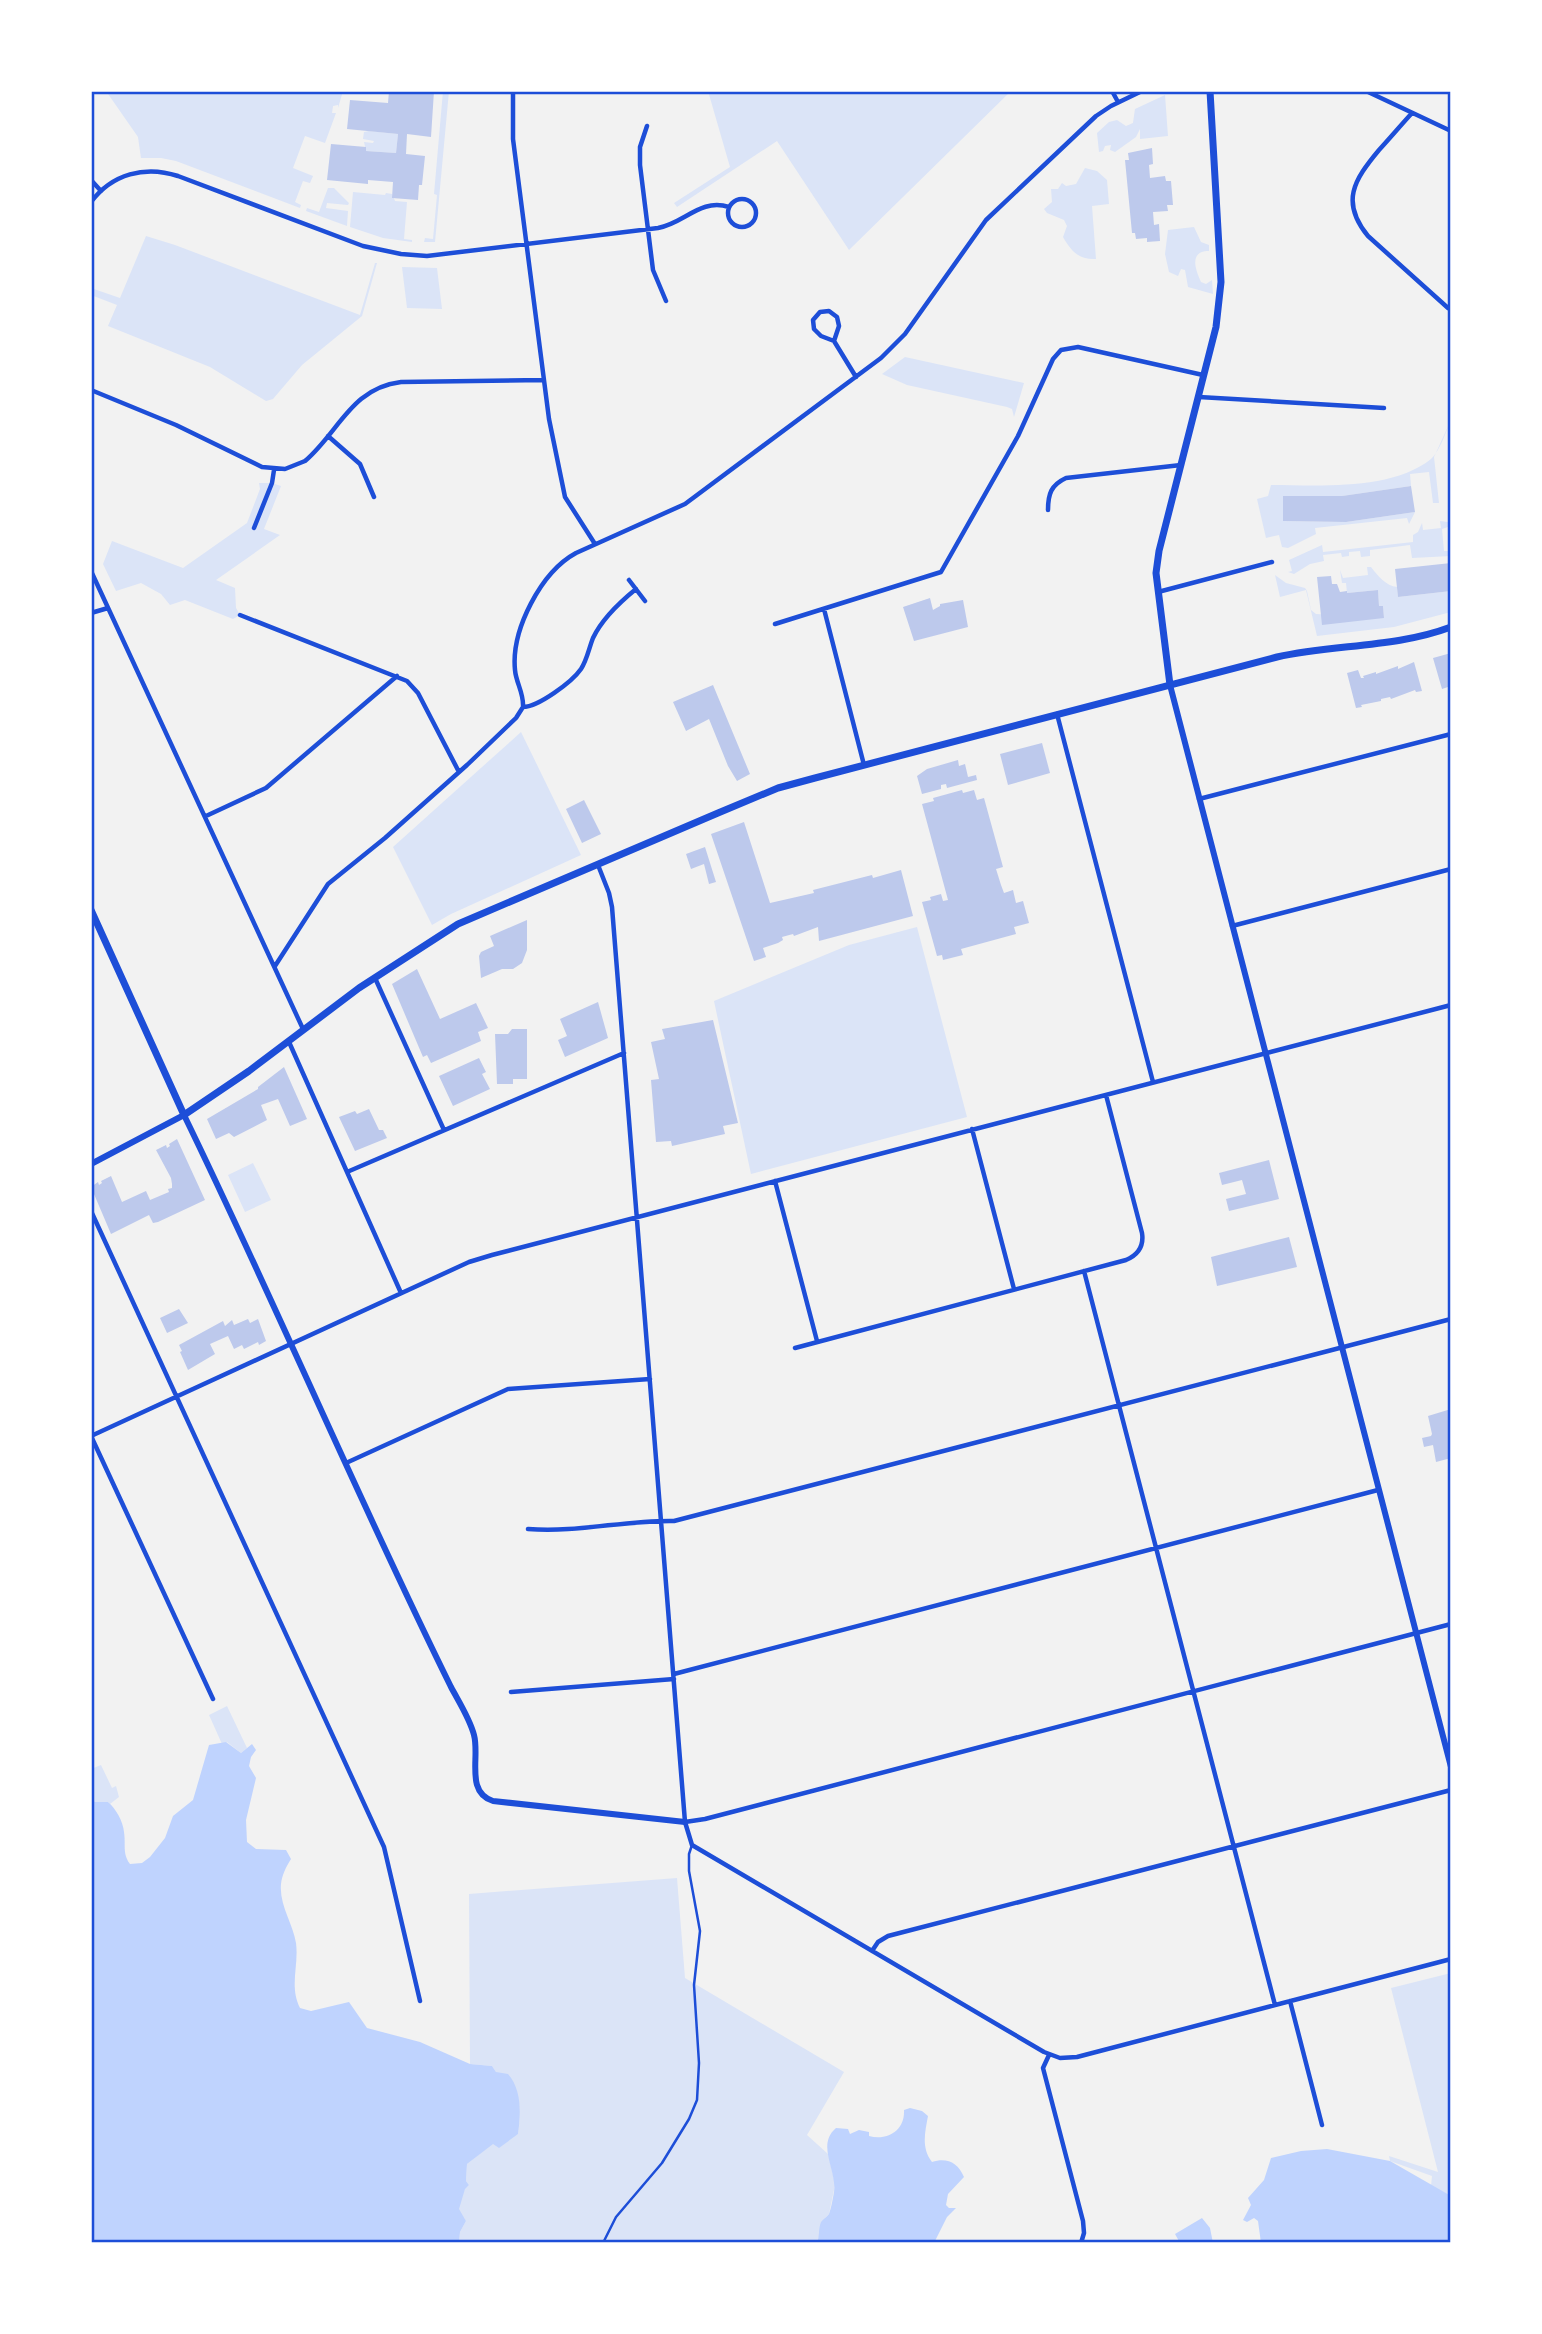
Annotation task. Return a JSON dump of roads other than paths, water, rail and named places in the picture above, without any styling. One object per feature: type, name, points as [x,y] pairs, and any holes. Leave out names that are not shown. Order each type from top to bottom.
[{"type":"main road","points":[[1170,685],[1156,573],[1159,551],[1216,327],[1221,282],[1210,91]]},
{"type":"main road","points":[[91,910],[184,1115],[249,1072],[375,977],[458,924],[778,788],[1291,654],[1403,641],[1451,627]]},
{"type":"street","points":[[513,91],[512,128],[543,380],[565,497],[595,544]]},
{"type":"street","points":[[1112,91],[1118,102]]},
{"type":"street","points":[[523,707],[514,660],[524,616],[560,564],[595,544],[687,502],[856,377],[900,341],[991,215],[1096,116],[1142,91]]},
{"type":"street","points":[[1366,91],[1451,131]]},
{"type":"street","points":[[1412,113],[1364,168],[1354,184],[1352,204],[1357,223],[1368,236],[1448,308]]},
{"type":"street","points":[[647,126],[639,156],[654,275],[666,301]]},
{"type":"street","points":[[91,202],[100,191],[127,175],[161,171],[351,242],[381,251],[414,255],[440,255],[648,230],[672,225],[703,206],[719,204],[729,207]]},
{"type":"street","points":[[91,180],[100,191]]},
{"type":"street","points":[[745,199],[755,207],[756,217],[751,224],[737,226],[728,216],[729,207],[735,201],[745,199]]},
{"type":"street","points":[[834,341],[839,326],[837,317],[829,311],[820,312],[813,320],[814,329],[834,341],[856,377]]},
{"type":"street","points":[[775,624],[941,572],[1018,436],[1054,359],[1061,350],[1078,347],[1205,375]]},
{"type":"street","points":[[91,390],[176,425],[252,463],[274,470],[285,470],[301,464],[361,397],[380,386],[543,380]]},
{"type":"street","points":[[1199,397],[1384,408]]},
{"type":"street","points":[[328,436],[360,464],[374,497]]},
{"type":"street","points":[[1048,510],[1050,491],[1066,478],[1182,465]]},
{"type":"street","points":[[254,528],[272,483],[274,470]]},
{"type":"street","points":[[1158,592],[1272,562]]},
{"type":"street","points":[[91,571],[303,1029]]},
{"type":"street","points":[[629,580],[645,601]]},
{"type":"street","points":[[275,966],[328,884],[459,772],[516,718],[523,707],[541,702],[577,673],[596,633],[618,604],[636,589]]},
{"type":"street","points":[[91,613],[108,608]]},
{"type":"street","points":[[824,609],[864,765]]},
{"type":"street","points":[[240,615],[407,681],[418,693],[459,772]]},
{"type":"street","points":[[206,817],[266,788],[397,676]]},
{"type":"street","points":[[1170,685],[1451,1767]]},
{"type":"street","points":[[1058,715],[1153,1082]]},
{"type":"street","points":[[1199,799],[1451,734]]},
{"type":"street","points":[[597,864],[611,902],[685,1822],[692,1844],[899,1969],[1060,2058],[1077,2057],[1451,1959]]},
{"type":"street","points":[[1232,927],[1451,869]]},
{"type":"street","points":[[375,977],[444,1130]]},
{"type":"street","points":[[212,1699],[91,1436],[469,1262],[1451,1005]]},
{"type":"street","points":[[288,1041],[401,1293]]},
{"type":"street","points":[[347,1172],[624,1053]]},
{"type":"street","points":[[795,1348],[1126,1260],[1140,1250],[1142,1233],[1106,1095]]},
{"type":"street","points":[[91,1164],[184,1115],[470,1725],[475,1744],[476,1783],[481,1795],[493,1801],[685,1822],[705,1819],[1451,1624]]},
{"type":"street","points":[[972,1129],[1014,1289]]},
{"type":"street","points":[[775,1181],[817,1341]]},
{"type":"street","points":[[91,1211],[384,1847],[420,2001]]},
{"type":"street","points":[[1084,1271],[1275,2005]]},
{"type":"street","points":[[528,1530],[558,1532],[617,1523],[674,1521],[1451,1319]]},
{"type":"street","points":[[346,1463],[508,1389],[650,1379]]},
{"type":"street","points":[[511,1692],[674,1676],[1378,1490]]},
{"type":"street","points":[[872,1951],[878,1942],[888,1936],[1451,1790]]},
{"type":"street","points":[[1290,2001],[1322,2125]]},
{"type":"street","points":[[1049,2054],[1043,2068],[1083,2221],[1081,2243]]},
{"type":"lane","points":[[603,2243],[616,2217],[662,2163],[697,2100],[699,2063],[694,1985],[701,1931],[689,1871],[692,1844]]},
{"type":"water","points":[[226,1742],[241,1753],[252,1744],[256,1750],[249,1766],[256,1778],[246,1820],[247,1842],[256,1849],[286,1850],[291,1859],[282,1877],[281,1892],[296,1943],[295,1992],[300,2008],[311,2011],[349,2002],[367,2028],[420,2042],[470,2064],[492,2066],[496,2072],[508,2074],[513,2080],[520,2110],[518,2134],[499,2148],[493,2144],[467,2164],[466,2181],[469,2185],[465,2189],[459,2209],[466,2221],[460,2232],[459,2243],[91,2243],[91,1798],[95,1802],[108,1802],[114,1808],[121,1820],[125,1852],[130,1864],[142,1863],[165,1838],[173,1816],[193,1800],[209,1745]]},
{"type":"water","points":[[910,2108],[922,2111],[928,2116],[925,2146],[932,2162],[951,2162],[964,2177],[948,2194],[946,2205],[956,2208],[947,2217],[934,2243],[817,2243],[821,2222],[829,2214],[834,2192],[827,2150],[830,2135],[836,2128],[848,2129],[850,2134],[859,2130],[869,2132],[869,2136],[889,2135],[902,2123],[904,2110]]},
{"type":"water","points":[[1327,2149],[1390,2161],[1451,2196],[1451,2243],[1261,2243],[1258,2221],[1254,2218],[1247,2222],[1243,2220],[1251,2205],[1248,2198],[1264,2180],[1271,2158],[1301,2151]]},
{"type":"water","points":[[1202,2218],[1210,2228],[1213,2243],[1180,2243],[1175,2234]]}]
